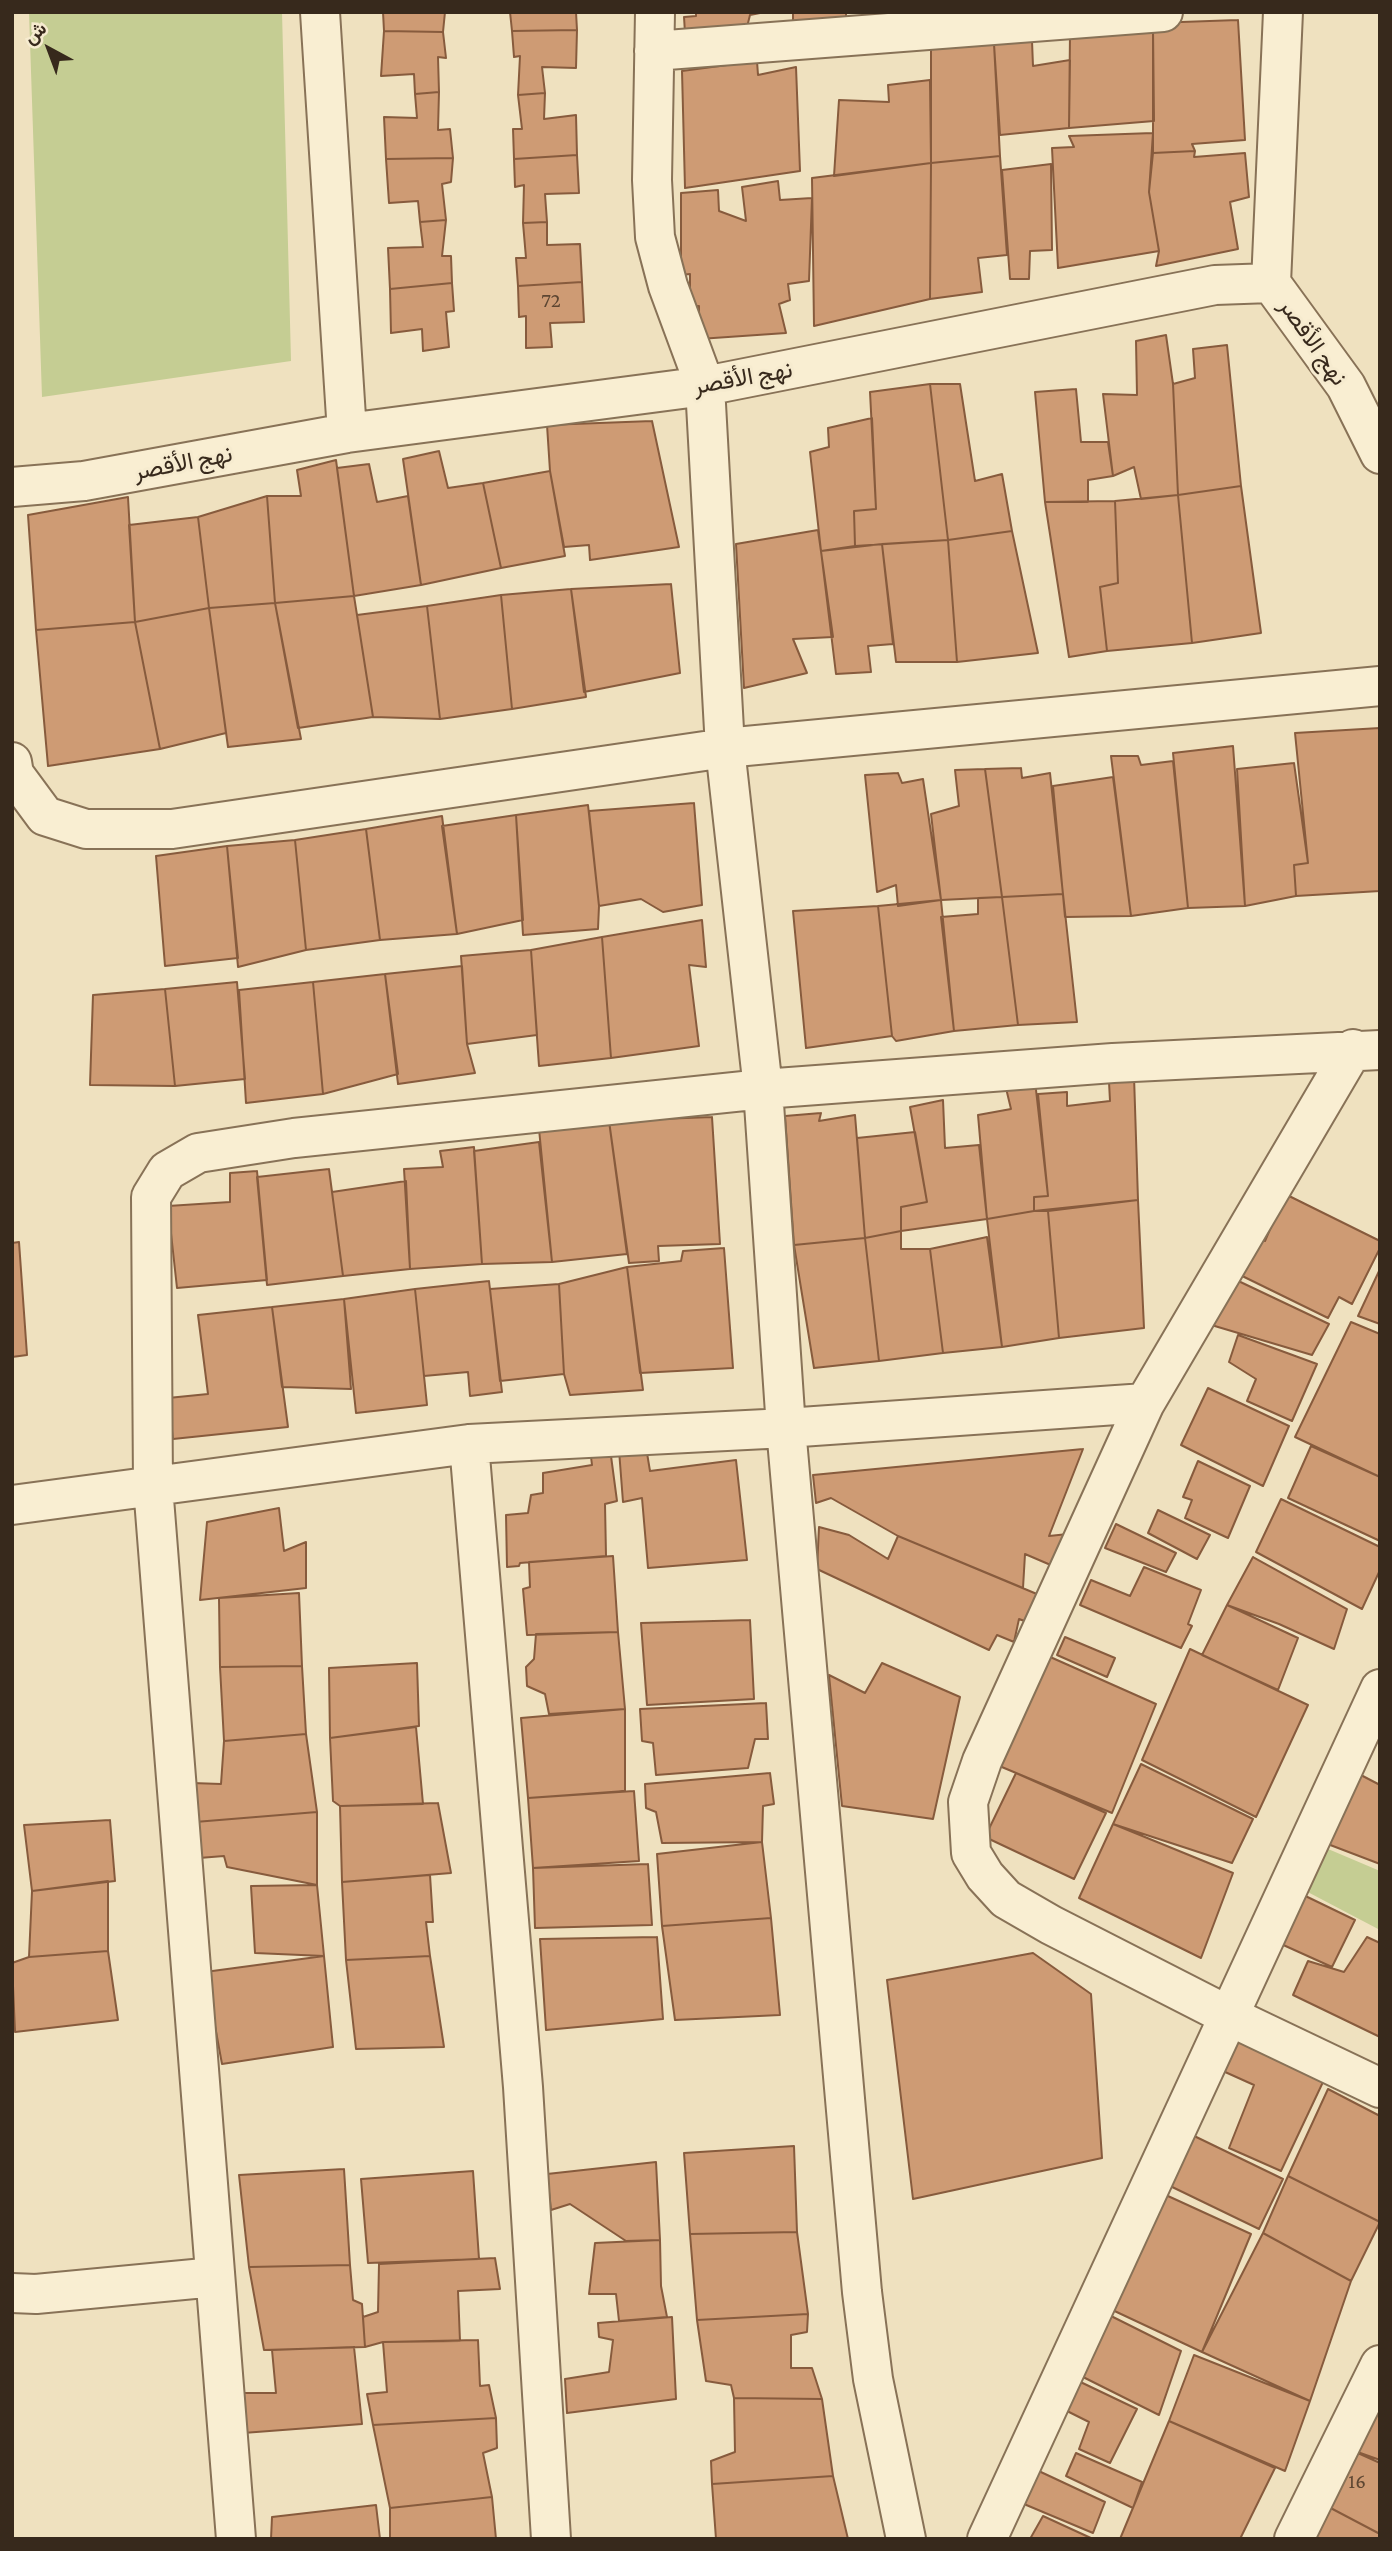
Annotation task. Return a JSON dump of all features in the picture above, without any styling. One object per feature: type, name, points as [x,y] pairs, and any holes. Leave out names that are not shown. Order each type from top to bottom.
[{"type":"street","points":[[320,12],[347,433]]},
{"type":"street","points":[[655,12],[652,180],[655,237],[668,286],[705,386],[725,748],[763,1089],[786,1428],[862,2292],[873,2379],[906,2539]]},
{"type":"street","points":[[654,51],[1163,12]]},
{"type":"street","points":[[1271,283],[1283,12]]},
{"type":"street","name":"نهج الأقصر","points":[[12,487],[84,481],[347,433],[705,386],[1215,285],[1271,283],[1346,386],[1378,447]]},
{"type":"street","points":[[13,770],[46,816],[86,829],[172,829],[725,748],[1380,686]]},
{"type":"street","points":[[236,2539],[153,1486],[151,1198],[167,1171],[198,1153],[294,1138],[763,1089],[1113,1063],[1366,1050]]},
{"type":"street","points":[[1366,1050],[1145,1403],[982,1761],[968,1802],[971,1853],[985,1876],[1006,1899],[1051,1925],[1227,2015],[1380,2088]]},
{"type":"street","points":[[12,1505],[469,1444],[786,1428],[1145,1403]]},
{"type":"street","points":[[469,1444],[523,2087],[551,2539]]},
{"type":"street","points":[[988,2539],[1227,2015],[1329,1803],[1380,1689]]},
{"type":"street","points":[[12,2293],[36,2294],[215,2277]]},
{"type":"street","points":[[1294,2539],[1380,2365]]},
{"type":"green space","points":[[29,12],[282,12],[291,361],[42,397]]},
{"type":"green space","points":[[1321,1846],[1380,1871],[1380,1930],[1302,1889]]},
{"type":"building","points":[[383,12],[445,12],[443,32],[384,31]]},
{"type":"building","points":[[510,12],[576,12],[577,30],[512,31]]},
{"type":"building","points":[[696,12],[765,12],[750,15],[746,31],[685,33],[684,17],[696,16]]},
{"type":"building","points":[[793,12],[846,12],[846,24],[793,25]]},
{"type":"building","points":[[1238,20],[1245,140],[1192,144],[1195,151],[1153,153],[1153,23]]},
{"type":"building","points":[[1153,29],[1154,121],[1069,128],[1070,34]]},
{"type":"building","points":[[577,30],[576,68],[542,67],[545,93],[518,95],[520,56],[514,57],[512,31]]},
{"type":"building","points":[[384,31],[443,32],[446,58],[438,57],[439,92],[415,94],[414,74],[381,76]]},
{"type":"building","points":[[1032,41],[1033,66],[1070,60],[1069,128],[1000,135],[994,44]]},
{"type":"building","points":[[994,44],[1000,156],[931,163],[931,48]]},
{"type":"building","points":[[757,61],[758,75],[796,67],[800,171],[685,188],[682,71]]},
{"type":"building","points":[[930,80],[931,163],[834,176],[839,100],[889,102],[888,85]]},
{"type":"building","points":[[439,92],[438,130],[450,129],[453,158],[386,159],[384,117],[417,118],[415,94]]},
{"type":"building","points":[[545,93],[544,119],[576,115],[577,155],[514,159],[513,129],[522,129],[518,95]]},
{"type":"building","points":[[1153,133],[1149,192],[1159,251],[1058,268],[1052,148],[1074,147],[1069,136]]},
{"type":"building","points":[[1195,151],[1194,157],[1245,153],[1249,197],[1230,202],[1238,249],[1156,266],[1159,251],[1149,192],[1153,153]]},
{"type":"building","points":[[577,155],[579,193],[545,194],[547,222],[523,223],[524,185],[515,187],[514,159]]},
{"type":"building","points":[[1000,156],[1007,255],[978,258],[982,292],[930,299],[931,163]]},
{"type":"building","points":[[453,158],[451,182],[442,184],[446,220],[420,222],[418,201],[389,203],[386,159]]},
{"type":"building","points":[[931,163],[930,299],[814,326],[812,178]]},
{"type":"building","points":[[1051,164],[1052,250],[1030,251],[1029,279],[1010,279],[1002,170]]},
{"type":"building","points":[[778,181],[780,200],[812,198],[809,281],[788,284],[790,300],[779,304],[786,333],[699,339],[699,306],[690,306],[690,274],[681,275],[681,193],[718,190],[719,211],[746,221],[742,187]]},
{"type":"building","points":[[446,220],[442,256],[451,256],[452,283],[390,289],[388,248],[423,247],[420,222]]},
{"type":"building","points":[[547,222],[547,245],[580,244],[582,282],[518,286],[516,258],[526,258],[523,223]]},
{"type":"building","points":[[582,282],[584,322],[550,323],[552,347],[526,348],[526,316],[519,317],[518,286]]},
{"type":"building","points":[[452,283],[454,311],[446,312],[449,347],[423,351],[422,329],[391,333],[390,289]]},
{"type":"building","points":[[1166,335],[1173,384],[1178,495],[1141,499],[1134,467],[1113,476],[1103,394],[1137,395],[1136,341]]},
{"type":"building","points":[[1227,345],[1241,486],[1178,495],[1173,384],[1195,378],[1193,349]]},
{"type":"building","points":[[930,384],[960,384],[975,481],[1002,474],[1012,531],[948,540]]},
{"type":"building","points":[[930,384],[948,540],[855,546],[854,511],[876,509],[870,392]]},
{"type":"building","points":[[1076,389],[1081,442],[1108,442],[1113,476],[1088,480],[1088,502],[1045,502],[1035,392]]},
{"type":"building","points":[[872,418],[876,509],[854,511],[855,546],[821,551],[810,452],[829,447],[828,428]]},
{"type":"building","points":[[652,421],[679,547],[590,560],[589,545],[564,547],[550,471],[547,425]]},
{"type":"building","points":[[439,451],[448,488],[483,483],[501,568],[421,585],[403,459]]},
{"type":"building","points":[[336,460],[354,596],[275,603],[267,496],[301,496],[297,470]]},
{"type":"building","points":[[369,464],[377,502],[408,496],[421,585],[354,596],[337,468]]},
{"type":"building","points":[[550,471],[565,556],[501,568],[483,483]]},
{"type":"building","points":[[1241,486],[1261,633],[1192,643],[1178,495]]},
{"type":"building","points":[[1178,495],[1192,643],[1107,651],[1100,587],[1118,583],[1115,501]]},
{"type":"building","points":[[267,496],[275,603],[209,608],[198,517]]},
{"type":"building","points":[[128,497],[135,622],[36,630],[28,515]]},
{"type":"building","points":[[1115,501],[1118,583],[1100,587],[1107,651],[1069,657],[1045,502]]},
{"type":"building","points":[[198,517],[209,608],[135,622],[129,525]]},
{"type":"building","points":[[818,530],[833,637],[793,639],[807,673],[744,688],[736,544]]},
{"type":"building","points":[[1012,531],[1038,653],[957,662],[948,540]]},
{"type":"building","points":[[948,540],[957,662],[896,662],[882,544]]},
{"type":"building","points":[[882,544],[893,644],[868,646],[871,672],[836,674],[821,551]]},
{"type":"building","points":[[671,584],[680,673],[584,692],[571,589]]},
{"type":"building","points":[[571,589],[586,697],[512,709],[501,595]]},
{"type":"building","points":[[501,595],[512,709],[440,719],[427,606]]},
{"type":"building","points":[[354,596],[373,717],[298,728],[275,603]]},
{"type":"building","points":[[275,603],[301,739],[228,747],[209,608]]},
{"type":"building","points":[[427,606],[440,719],[373,717],[357,615]]},
{"type":"building","points":[[209,608],[226,733],[160,749],[135,622]]},
{"type":"building","points":[[135,622],[160,749],[48,766],[36,630]]},
{"type":"building","points":[[1380,728],[1380,891],[1296,896],[1294,865],[1308,863],[1295,733]]},
{"type":"building","points":[[1233,746],[1245,906],[1188,908],[1173,753]]},
{"type":"building","points":[[1111,756],[1138,756],[1141,765],[1173,761],[1188,908],[1131,916]]},
{"type":"building","points":[[1294,763],[1308,863],[1294,865],[1296,896],[1245,906],[1237,769]]},
{"type":"building","points":[[1021,768],[1022,778],[1050,773],[1063,894],[1002,897],[985,769]]},
{"type":"building","points":[[985,769],[1002,897],[941,900],[931,814],[959,806],[955,770]]},
{"type":"building","points":[[898,773],[902,783],[923,779],[941,900],[898,906],[896,885],[877,892],[865,775]]},
{"type":"building","points":[[1113,777],[1131,916],[1065,917],[1053,786]]},
{"type":"building","points":[[694,803],[702,905],[663,912],[641,899],[599,906],[589,811]]},
{"type":"building","points":[[588,805],[599,906],[598,929],[523,935],[516,815]]},
{"type":"building","points":[[516,815],[523,920],[457,934],[442,826]]},
{"type":"building","points":[[442,816],[457,934],[380,940],[366,829]]},
{"type":"building","points":[[366,829],[380,940],[306,950],[295,840]]},
{"type":"building","points":[[295,840],[306,950],[238,967],[227,846]]},
{"type":"building","points":[[227,846],[238,958],[165,966],[156,856]]},
{"type":"building","points":[[1063,894],[1077,1022],[1018,1025],[1002,897]]},
{"type":"building","points":[[1002,897],[1018,1025],[954,1031],[941,917],[978,914],[978,898]]},
{"type":"building","points":[[941,900],[954,1031],[896,1041],[892,1036],[878,906]]},
{"type":"building","points":[[878,906],[892,1036],[806,1048],[793,911]]},
{"type":"building","points":[[702,920],[706,967],[689,965],[699,1046],[611,1058],[602,937]]},
{"type":"building","points":[[602,937],[611,1058],[539,1066],[531,950]]},
{"type":"building","points":[[531,950],[537,1035],[467,1044],[461,956]]},
{"type":"building","points":[[462,966],[467,1044],[475,1073],[398,1084],[385,974]]},
{"type":"building","points":[[385,974],[398,1074],[323,1094],[313,982]]},
{"type":"building","points":[[237,982],[245,1079],[175,1086],[165,989]]},
{"type":"building","points":[[313,982],[323,1094],[246,1103],[239,990]]},
{"type":"building","points":[[165,989],[175,1086],[90,1085],[93,995]]},
{"type":"building","points":[[1134,1076],[1138,1200],[1034,1211],[1034,1197],[1048,1196],[1038,1094],[1067,1092],[1067,1106],[1110,1101],[1109,1082]]},
{"type":"building","points":[[1035,1081],[1048,1196],[1034,1197],[1034,1211],[987,1219],[978,1115],[1011,1109],[1005,1084]]},
{"type":"building","points":[[943,1100],[945,1148],[979,1145],[987,1219],[901,1231],[901,1207],[927,1202],[910,1107]]},
{"type":"building","points":[[821,1113],[819,1121],[855,1115],[865,1238],[794,1245],[785,1116]]},
{"type":"building","points":[[712,1117],[720,1244],[658,1246],[659,1261],[629,1263],[609,1121]]},
{"type":"building","points":[[609,1121],[627,1254],[552,1262],[539,1129]]},
{"type":"building","points":[[915,1132],[927,1202],[901,1207],[901,1231],[865,1238],[857,1138]]},
{"type":"building","points":[[539,1142],[552,1262],[482,1264],[474,1151]]},
{"type":"building","points":[[474,1147],[482,1264],[410,1269],[404,1169],[443,1167],[440,1151]]},
{"type":"building","points":[[329,1169],[343,1276],[267,1285],[257,1177]]},
{"type":"building","points":[[257,1171],[267,1280],[177,1288],[168,1206],[230,1202],[230,1173]]},
{"type":"building","points":[[406,1181],[410,1269],[343,1276],[332,1192]]},
{"type":"building","points":[[1285,1194],[1380,1241],[1380,1248],[1352,1304],[1339,1297],[1328,1318],[1232,1271],[1249,1235],[1265,1241]]},
{"type":"building","points":[[1138,1200],[1144,1328],[1059,1338],[1048,1211]]},
{"type":"building","points":[[1048,1211],[1059,1338],[1002,1347],[987,1219]]},
{"type":"building","points":[[901,1231],[901,1249],[930,1249],[943,1353],[879,1361],[865,1238]]},
{"type":"building","points":[[987,1237],[1002,1347],[943,1353],[930,1249]]},
{"type":"building","points":[[865,1238],[879,1361],[814,1368],[794,1245]]},
{"type":"building","points":[[19,1242],[27,1355],[12,1357],[12,1243]]},
{"type":"building","points":[[724,1248],[733,1368],[640,1373],[627,1267],[681,1261],[683,1251]]},
{"type":"building","points":[[627,1267],[643,1390],[570,1395],[564,1374],[559,1284]]},
{"type":"building","points":[[1380,1269],[1380,1324],[1358,1316]]},
{"type":"building","points":[[1232,1278],[1329,1324],[1312,1355],[1208,1324]]},
{"type":"building","points":[[489,1281],[502,1392],[470,1396],[468,1372],[424,1376],[415,1289]]},
{"type":"building","points":[[559,1284],[564,1374],[500,1381],[490,1289]]},
{"type":"building","points":[[415,1289],[427,1405],[356,1413],[344,1299]]},
{"type":"building","points":[[344,1299],[351,1389],[282,1387],[272,1307]]},
{"type":"building","points":[[272,1307],[288,1427],[173,1439],[168,1398],[208,1394],[198,1315]]},
{"type":"building","points":[[1351,1322],[1380,1334],[1380,1477],[1295,1437]]},
{"type":"building","points":[[1238,1335],[1317,1364],[1292,1421],[1247,1401],[1256,1379],[1229,1362]]},
{"type":"building","points":[[1208,1388],[1289,1426],[1263,1486],[1181,1445]]},
{"type":"building","points":[[1311,1446],[1380,1477],[1380,1541],[1288,1498]]},
{"type":"building","points":[[646,1447],[650,1471],[736,1460],[747,1560],[648,1568],[642,1498],[623,1502],[619,1450]]},
{"type":"building","points":[[1083,1449],[1049,1536],[1068,1534],[1053,1566],[1025,1554],[1023,1588],[898,1536],[831,1498],[816,1503],[813,1475]]},
{"type":"building","points":[[611,1456],[617,1501],[605,1504],[606,1556],[520,1563],[519,1566],[507,1567],[506,1515],[528,1513],[531,1495],[543,1493],[543,1473],[592,1465],[591,1457]]},
{"type":"building","points":[[1198,1461],[1250,1486],[1228,1538],[1185,1518],[1192,1500],[1183,1497]]},
{"type":"building","points":[[1281,1499],[1380,1547],[1380,1570],[1362,1609],[1256,1552]]},
{"type":"building","points":[[279,1508],[284,1551],[306,1542],[306,1588],[200,1600],[207,1522]]},
{"type":"building","points":[[1158,1510],[1210,1535],[1197,1559],[1148,1533]]},
{"type":"building","points":[[1116,1524],[1176,1553],[1166,1572],[1105,1548]]},
{"type":"building","points":[[819,1527],[849,1535],[888,1559],[898,1536],[1044,1597],[1038,1626],[1019,1619],[1014,1642],[997,1635],[989,1650],[817,1569]]},
{"type":"building","points":[[613,1556],[618,1632],[527,1635],[523,1589],[530,1587],[529,1562]]},
{"type":"building","points":[[1253,1557],[1347,1609],[1334,1649],[1279,1624],[1227,1605]]},
{"type":"building","points":[[1144,1567],[1201,1590],[1188,1624],[1192,1626],[1181,1648],[1080,1605],[1091,1580],[1130,1596]]},
{"type":"building","points":[[299,1593],[302,1666],[220,1667],[219,1598]]},
{"type":"building","points":[[1227,1605],[1298,1638],[1278,1690],[1202,1655]]},
{"type":"building","points":[[750,1620],[754,1699],[647,1705],[641,1623]]},
{"type":"building","points":[[618,1632],[625,1709],[549,1714],[545,1694],[527,1686],[526,1667],[534,1659],[536,1634]]},
{"type":"building","points":[[1065,1637],[1115,1658],[1107,1677],[1057,1655]]},
{"type":"building","points":[[1190,1649],[1308,1705],[1256,1817],[1142,1760]]},
{"type":"building","points":[[1048,1656],[1156,1704],[1112,1813],[997,1765]]},
{"type":"building","points":[[417,1663],[419,1726],[330,1738],[329,1668]]},
{"type":"building","points":[[882,1663],[960,1697],[933,1819],[842,1806],[829,1675],[865,1693]]},
{"type":"building","points":[[302,1666],[306,1734],[224,1741],[220,1667]]},
{"type":"building","points":[[766,1703],[768,1739],[755,1739],[748,1768],[656,1775],[653,1743],[642,1741],[640,1709]]},
{"type":"building","points":[[625,1709],[625,1791],[528,1798],[521,1718]]},
{"type":"building","points":[[416,1727],[423,1804],[340,1806],[333,1801],[330,1738]]},
{"type":"building","points":[[306,1734],[317,1812],[195,1822],[192,1783],[221,1784],[224,1741]]},
{"type":"building","points":[[1141,1764],[1253,1819],[1232,1863],[1113,1824]]},
{"type":"building","points":[[770,1773],[774,1804],[763,1806],[762,1842],[662,1843],[656,1812],[646,1808],[645,1784]]},
{"type":"building","points":[[1016,1773],[1106,1813],[1074,1879],[985,1837]]},
{"type":"building","points":[[1357,1773],[1380,1785],[1380,1864],[1325,1843]]},
{"type":"building","points":[[634,1791],[639,1861],[533,1868],[528,1798]]},
{"type":"building","points":[[438,1803],[451,1873],[342,1882],[340,1806]]},
{"type":"building","points":[[317,1812],[317,1885],[227,1867],[224,1856],[199,1858],[195,1822]]},
{"type":"building","points":[[110,1820],[115,1881],[32,1891],[24,1825]]},
{"type":"building","points":[[1113,1824],[1233,1873],[1201,1958],[1079,1898]]},
{"type":"building","points":[[762,1842],[771,1918],[662,1926],[657,1854]]},
{"type":"building","points":[[648,1864],[652,1925],[535,1928],[533,1868]]},
{"type":"building","points":[[430,1875],[433,1922],[426,1922],[430,1956],[346,1960],[342,1882]]},
{"type":"building","points":[[108,1881],[108,1951],[29,1957],[32,1891]]},
{"type":"building","points":[[317,1885],[324,1956],[255,1953],[251,1886]]},
{"type":"building","points":[[1293,1890],[1355,1920],[1332,1967],[1270,1939]]},
{"type":"building","points":[[771,1918],[780,2015],[675,2020],[662,1926]]},
{"type":"building","points":[[657,1937],[663,2019],[546,2030],[540,1939]]},
{"type":"building","points":[[1367,1937],[1380,1943],[1380,2037],[1293,1995],[1308,1961],[1344,1972]]},
{"type":"building","points":[[108,1951],[118,2020],[15,2032],[12,1963],[29,1957]]},
{"type":"building","points":[[1033,1953],[1091,1994],[1102,2158],[913,2199],[887,1980]]},
{"type":"building","points":[[324,1956],[333,2047],[222,2064],[205,1972]]},
{"type":"building","points":[[430,1956],[444,2047],[356,2049],[346,1960]]},
{"type":"building","points":[[1230,2036],[1323,2082],[1281,2171],[1229,2148],[1254,2085],[1214,2067]]},
{"type":"building","points":[[1328,2089],[1380,2116],[1380,2222],[1288,2176]]},
{"type":"building","points":[[1188,2133],[1283,2179],[1259,2229],[1166,2184]]},
{"type":"building","points":[[794,2146],[797,2232],[690,2234],[684,2153]]},
{"type":"building","points":[[656,2162],[660,2240],[626,2241],[570,2204],[551,2210],[547,2174]]},
{"type":"building","points":[[344,2169],[350,2265],[249,2267],[239,2175]]},
{"type":"building","points":[[473,2171],[479,2259],[368,2263],[361,2179]]},
{"type":"building","points":[[1288,2176],[1380,2222],[1351,2281],[1263,2233]]},
{"type":"building","points":[[1157,2191],[1251,2234],[1202,2352],[1106,2307]]},
{"type":"building","points":[[797,2232],[808,2314],[697,2320],[690,2234]]},
{"type":"building","points":[[1263,2233],[1351,2281],[1310,2401],[1202,2352]]},
{"type":"building","points":[[660,2240],[661,2286],[667,2317],[619,2321],[616,2294],[589,2294],[595,2243]]},
{"type":"building","points":[[495,2258],[500,2289],[458,2291],[460,2341],[383,2342],[365,2347],[363,2317],[378,2312],[379,2264]]},
{"type":"building","points":[[350,2265],[353,2300],[362,2304],[365,2347],[264,2350],[249,2267]]},
{"type":"building","points":[[1101,2311],[1181,2351],[1159,2415],[1075,2373]]},
{"type":"building","points":[[808,2314],[807,2332],[791,2335],[791,2368],[812,2368],[822,2399],[734,2398],[731,2385],[706,2381],[697,2320]]},
{"type":"building","points":[[672,2317],[676,2399],[567,2413],[565,2379],[609,2372],[613,2340],[599,2337],[598,2323]]},
{"type":"building","points":[[478,2340],[480,2386],[489,2385],[496,2418],[373,2425],[367,2394],[387,2392],[383,2342]]},
{"type":"building","points":[[354,2347],[362,2424],[243,2433],[237,2393],[276,2393],[272,2350]]},
{"type":"building","points":[[1194,2355],[1310,2401],[1285,2471],[1169,2421]]},
{"type":"building","points":[[1070,2377],[1137,2409],[1110,2463],[1079,2449],[1089,2422],[1059,2407]]},
{"type":"building","points":[[1380,2389],[1380,2463],[1349,2449]]},
{"type":"building","points":[[734,2398],[822,2399],[833,2476],[712,2484],[711,2461],[735,2452]]},
{"type":"building","points":[[496,2418],[497,2448],[483,2453],[492,2497],[390,2508],[373,2425]]},
{"type":"building","points":[[1169,2421],[1275,2468],[1240,2539],[1120,2539]]},
{"type":"building","points":[[1349,2449],[1380,2460],[1380,2534],[1323,2504]]},
{"type":"building","points":[[1076,2453],[1142,2482],[1133,2508],[1066,2476]]},
{"type":"building","points":[[1028,2466],[1105,2502],[1093,2533],[1012,2499]]},
{"type":"building","points":[[833,2476],[848,2539],[716,2539],[712,2484]]},
{"type":"building","points":[[492,2497],[496,2539],[390,2539],[390,2508]]},
{"type":"building","points":[[1323,2504],[1380,2534],[1380,2539],[1308,2539]]},
{"type":"building","points":[[376,2505],[380,2539],[271,2539],[272,2517]]},
{"type":"building","points":[[1043,2516],[1093,2539],[1030,2539]]}]
